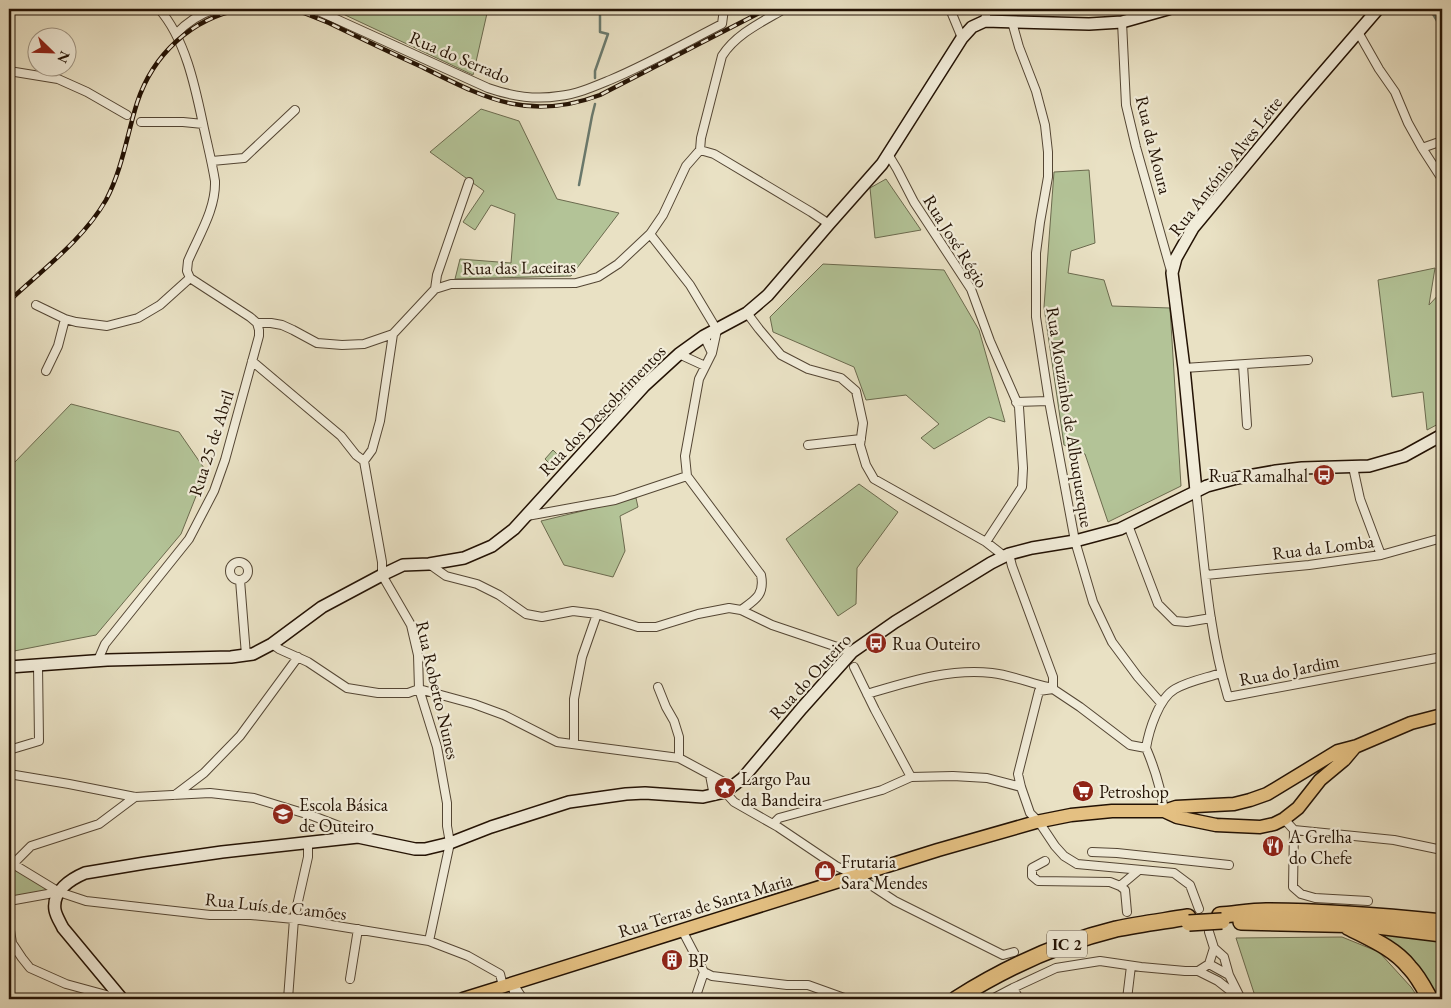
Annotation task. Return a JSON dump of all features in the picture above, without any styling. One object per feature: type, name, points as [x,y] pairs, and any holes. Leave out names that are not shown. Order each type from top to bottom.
[{"type":"highway","name":"IC 2","points":[[1221,918],[1264,911],[1362,914],[1442,922]]},
{"type":"highway","points":[[1416,920],[1442,915]]},
{"type":"highway","name":"IC 2","points":[[967,999],[1034,962],[1119,933],[1192,916]]},
{"type":"highway","name":"IC 2","points":[[956,999],[986,980],[1032,958],[1081,939],[1117,929],[1192,916],[1369,925],[1442,934]]},
{"type":"highway","name":"IC 2","points":[[1342,924],[1395,953],[1409,966],[1430,999]]},
{"type":"main road","points":[[1164,811],[1176,807],[1234,804],[1250,800],[1282,786],[1338,751],[1357,746],[1411,723],[1442,715]]},
{"type":"main road","points":[[1164,811],[1178,817],[1216,824],[1260,827],[1274,824],[1298,808],[1320,780],[1344,760],[1357,746]]},
{"type":"main road","points":[[1282,786],[1294,788],[1299,794],[1298,808]]},
{"type":"main road","points":[[1250,800],[1244,810],[1244,815],[1246,820],[1260,827]]},
{"type":"main road","name":"Rua Terras de Santa Maria","points":[[463,999],[938,850],[1039,822],[1071,815],[1112,811],[1164,811]]},
{"type":"street","points":[[159,9],[176,34],[189,67],[199,99],[215,181],[215,195],[212,207],[188,261],[187,271],[190,278],[250,317],[256,324],[271,323],[282,325],[317,343],[364,344],[393,334],[435,289],[437,276],[469,182]]},
{"type":"street","points":[[176,34],[197,17],[215,9]]},
{"type":"street","name":"Rua do Serrado","points":[[314,9],[488,88],[511,95],[547,97],[582,91],[643,65],[722,24],[724,9]]},
{"type":"street","name":"Rua das Laceiras","points":[[435,289],[451,284],[576,283],[598,277],[618,264],[650,234],[663,215],[686,166],[700,150],[701,138],[722,56],[729,45],[736,38],[784,9]]},
{"type":"street","points":[[950,9],[962,38]]},
{"type":"street","points":[[987,9],[985,21],[1089,24],[1122,22],[1168,9]]},
{"type":"street","name":"Rua António Alves Leite","points":[[1196,491],[1184,368],[1172,273],[1176,258],[1193,228],[1378,9]]},
{"type":"street","name":"Rua dos Descobrimentos","points":[[9,667],[98,660],[231,657],[253,654],[272,644],[322,607],[382,575],[403,566],[464,558],[492,546],[514,529],[644,386],[679,354],[704,336],[748,313],[768,295],[876,172],[962,38],[972,27],[985,21]]},
{"type":"street","name":"Rua Mouzinho de Albuquerque","points":[[1012,22],[1019,48],[1036,91],[1045,125],[1048,177],[1036,253],[1036,317],[1049,401],[1075,541],[1093,602],[1112,642],[1138,677],[1161,703]]},
{"type":"street","name":"Rua da Moura","points":[[1122,22],[1126,105],[1172,273]]},
{"type":"street","points":[[1358,32],[1379,69],[1395,92],[1408,123],[1442,179]]},
{"type":"street","points":[[9,71],[58,79],[87,92],[127,115]]},
{"type":"street","points":[[212,162],[244,158],[295,110]]},
{"type":"street","points":[[141,122],[204,124]]},
{"type":"street","points":[[1422,148],[1442,141]]},
{"type":"street","points":[[700,150],[714,154],[829,224]]},
{"type":"street","name":"Rua José Régio","points":[[888,154],[914,202],[971,288],[990,342],[1019,407],[1023,468],[1022,487],[986,542]]},
{"type":"street","points":[[650,234],[690,285],[717,330],[712,353],[699,379],[685,456],[687,476],[761,575],[763,586],[757,598],[741,610]]},
{"type":"street","points":[[36,305],[65,319],[107,326],[138,318],[160,305],[190,278]]},
{"type":"street","points":[[748,313],[759,330],[781,355],[808,368],[841,378],[856,391],[864,423],[860,445],[866,465],[874,479],[1007,555],[1054,677],[1052,689]]},
{"type":"street","points":[[46,370],[58,346],[65,319]]},
{"type":"street","name":"Rua 25 de Abril","points":[[98,660],[105,644],[190,539],[214,491],[259,336],[256,324]]},
{"type":"street","points":[[252,360],[341,436],[356,455],[364,461],[372,450],[380,421],[393,334]]},
{"type":"street","points":[[704,336],[712,353]]},
{"type":"street","points":[[679,354],[705,366]]},
{"type":"street","points":[[1184,368],[1308,360]]},
{"type":"street","points":[[1243,365],[1247,425]]},
{"type":"street","points":[[1016,402],[1049,401]]},
{"type":"street","name":"Rua do Outeiro","points":[[724,792],[748,772],[852,652],[881,631],[970,574],[1007,555],[1109,532],[1128,525],[1207,486],[1250,475],[1302,468],[1369,466],[1391,460],[1417,449],[1442,435]]},
{"type":"street","points":[[808,445],[861,439]]},
{"type":"street","name":"Rua Roberto Nunes","points":[[364,461],[382,562],[382,575],[411,625],[418,655],[419,689],[437,747],[448,803],[447,826],[450,843],[429,941]]},
{"type":"street","points":[[1352,467],[1360,499],[1381,555]]},
{"type":"street","points":[[526,516],[615,500],[687,476]]},
{"type":"street","name":"Rua do Jardim","points":[[1196,491],[1211,618],[1221,673],[1228,697],[1442,656]]},
{"type":"street","points":[[1128,525],[1158,604],[1175,621],[1187,622],[1211,618]]},
{"type":"street","name":"Rua da Lomba","points":[[1206,575],[1309,565],[1381,555],[1442,538]]},
{"type":"street","points":[[429,564],[446,576],[477,584],[498,595],[526,614],[542,617],[573,611],[598,614],[638,627],[656,627],[698,614],[729,608],[741,610],[772,625],[852,652]]},
{"type":"street","points":[[240,580],[246,655]]},
{"type":"street","points":[[574,744],[574,699],[582,657],[598,614]]},
{"type":"street","points":[[272,644],[298,657],[347,688],[378,693],[408,694],[419,689],[474,704],[504,715],[557,742],[678,758],[710,775],[734,802],[773,824],[836,866],[857,876],[895,901],[1003,955],[1014,952]]},
{"type":"street","points":[[175,795],[204,773],[240,736],[298,657]]},
{"type":"street","points":[[9,750],[39,741],[38,665]]},
{"type":"street","points":[[854,667],[874,710],[911,777]]},
{"type":"street","points":[[867,694],[908,682],[955,672],[993,673],[1052,689],[1080,707],[1130,745],[1146,748]]},
{"type":"street","points":[[1164,811],[1156,771],[1146,748],[1148,735],[1161,703],[1173,690],[1221,673]]},
{"type":"street","points":[[658,687],[674,721],[679,737],[678,758]]},
{"type":"street","points":[[1052,689],[1039,691],[1018,774],[1030,813],[1064,856],[1077,864],[1174,873],[1190,885],[1192,916]]},
{"type":"street","points":[[9,774],[135,797],[210,793],[254,798],[313,816],[339,826],[358,837]]},
{"type":"street","points":[[710,775],[724,792]]},
{"type":"street","points":[[773,824],[779,818],[786,815],[882,790],[911,777],[953,776],[988,778],[1021,787]]},
{"type":"street","points":[[121,999],[63,928],[55,910],[55,900],[59,892],[69,881],[85,873],[145,862],[358,837],[415,849],[426,849],[450,843],[491,827],[569,802],[626,794],[645,793],[703,797],[724,792]]},
{"type":"street","points":[[11,863],[31,846],[98,824],[135,797]]},
{"type":"street","points":[[1284,819],[1294,830],[1394,840],[1442,850]]},
{"type":"street","points":[[1294,830],[1293,886],[1301,894],[1315,898],[1368,900]]},
{"type":"street","points":[[288,999],[294,919],[308,858],[308,842]]},
{"type":"street","points":[[1092,852],[1229,864]]},
{"type":"street","points":[[1117,853],[1117,868]]},
{"type":"street","points":[[1045,861],[1032,868],[1032,876],[1038,881],[1110,882],[1125,890],[1127,912]]},
{"type":"street","name":"Rua Luís de Camões","points":[[11,863],[59,892],[86,901],[210,915],[251,915],[294,919],[429,941],[468,956],[500,974],[508,985]]},
{"type":"street","points":[[836,866],[842,880]]},
{"type":"street","points":[[1120,886],[1138,870]]},
{"type":"street","points":[[9,901],[59,892]]},
{"type":"street","points":[[9,924],[12,943],[30,968],[66,984],[121,999]]},
{"type":"street","points":[[350,979],[358,929]]},
{"type":"street","points":[[682,930],[704,972],[712,976],[787,985],[808,985],[847,999]]},
{"type":"street","points":[[1209,932],[1214,948],[1224,956],[1229,975],[1241,999]]},
{"type":"street","points":[[1198,971],[1209,964],[1214,948]]},
{"type":"street","points":[[9,951],[22,958]]},
{"type":"street","points":[[992,999],[1056,968],[1100,961],[1131,966],[1198,971],[1218,981],[1241,999]]},
{"type":"street","points":[[1209,964],[1229,975]]},
{"type":"street","points":[[1127,999],[1131,966]]},
{"type":"street","points":[[694,999],[704,972]]},
{"type":"street","points":[[508,985],[515,999]]},
{"type":"street","points":[[508,985],[523,999]]},
{"type":"street","points":[[1013,988],[1020,999]]},
{"type":"green space","points":[[341,9],[488,9],[473,75],[343,14]]},
{"type":"green space","points":[[481,109],[519,121],[557,199],[619,213],[571,276],[455,279],[460,259],[511,263],[515,214],[491,205],[475,230],[463,222],[484,191],[430,152]]},
{"type":"green space","points":[[1089,170],[1095,243],[1071,251],[1068,273],[1104,280],[1112,306],[1170,308],[1181,486],[1108,522],[1085,454],[1064,445],[1044,307],[1054,172]]},
{"type":"green space","points":[[886,179],[921,230],[875,238],[870,188]]},
{"type":"green space","points":[[823,264],[944,270],[979,330],[1005,422],[989,417],[934,449],[921,438],[939,424],[906,395],[866,400],[854,367],[773,332],[770,317]]},
{"type":"green space","points":[[1435,268],[1429,305],[1442,291],[1442,422],[1427,430],[1423,392],[1392,397],[1378,280]]},
{"type":"green space","points":[[71,404],[179,432],[206,471],[181,534],[96,635],[9,652],[9,459],[13,464]]},
{"type":"green space","points":[[553,450],[560,457],[552,466],[545,459]]},
{"type":"green space","points":[[859,484],[898,512],[857,568],[856,604],[838,616],[786,539]]},
{"type":"green space","points":[[636,498],[638,507],[620,516],[625,551],[613,577],[564,565],[541,521]]},
{"type":"green space","points":[[9,866],[52,890],[9,898]]},
{"type":"green space","points":[[1376,933],[1442,939],[1442,999],[1438,999],[1421,972]]},
{"type":"green space","points":[[1342,937],[1379,952],[1411,987],[1419,999],[1256,999],[1236,938]]},
{"type":"waterway","points":[[595,78],[595,71],[608,34],[600,32],[600,9]]},
{"type":"waterway","points":[[1430,9],[1442,29]]},
{"type":"waterway","points":[[579,185],[595,104]]},
{"type":"railway","points":[[9,301],[74,241],[97,215],[112,189],[144,85],[164,54],[191,30],[207,21],[242,9]]},
{"type":"railway","points":[[287,9],[304,13],[329,23],[487,97],[529,106],[574,103],[600,95],[767,9]]},
{"type":"place","name":"Rua Ramalhal","points":[[1324,475]]},
{"type":"place","name":"Rua Outeiro","points":[[876,643]]},
{"type":"place","name":"Largo Pau da Bandeira","points":[[725,788]]},
{"type":"place","name":"Petroshop","points":[[1083,791]]},
{"type":"place","name":"Escola Básica de Outeiro","points":[[283,814]]},
{"type":"place","name":"A Grelha do Chefe","points":[[1273,846]]},
{"type":"place","name":"Frutaria Sara Mendes","points":[[825,871]]},
{"type":"place","name":"BP","points":[[672,960]]}]
